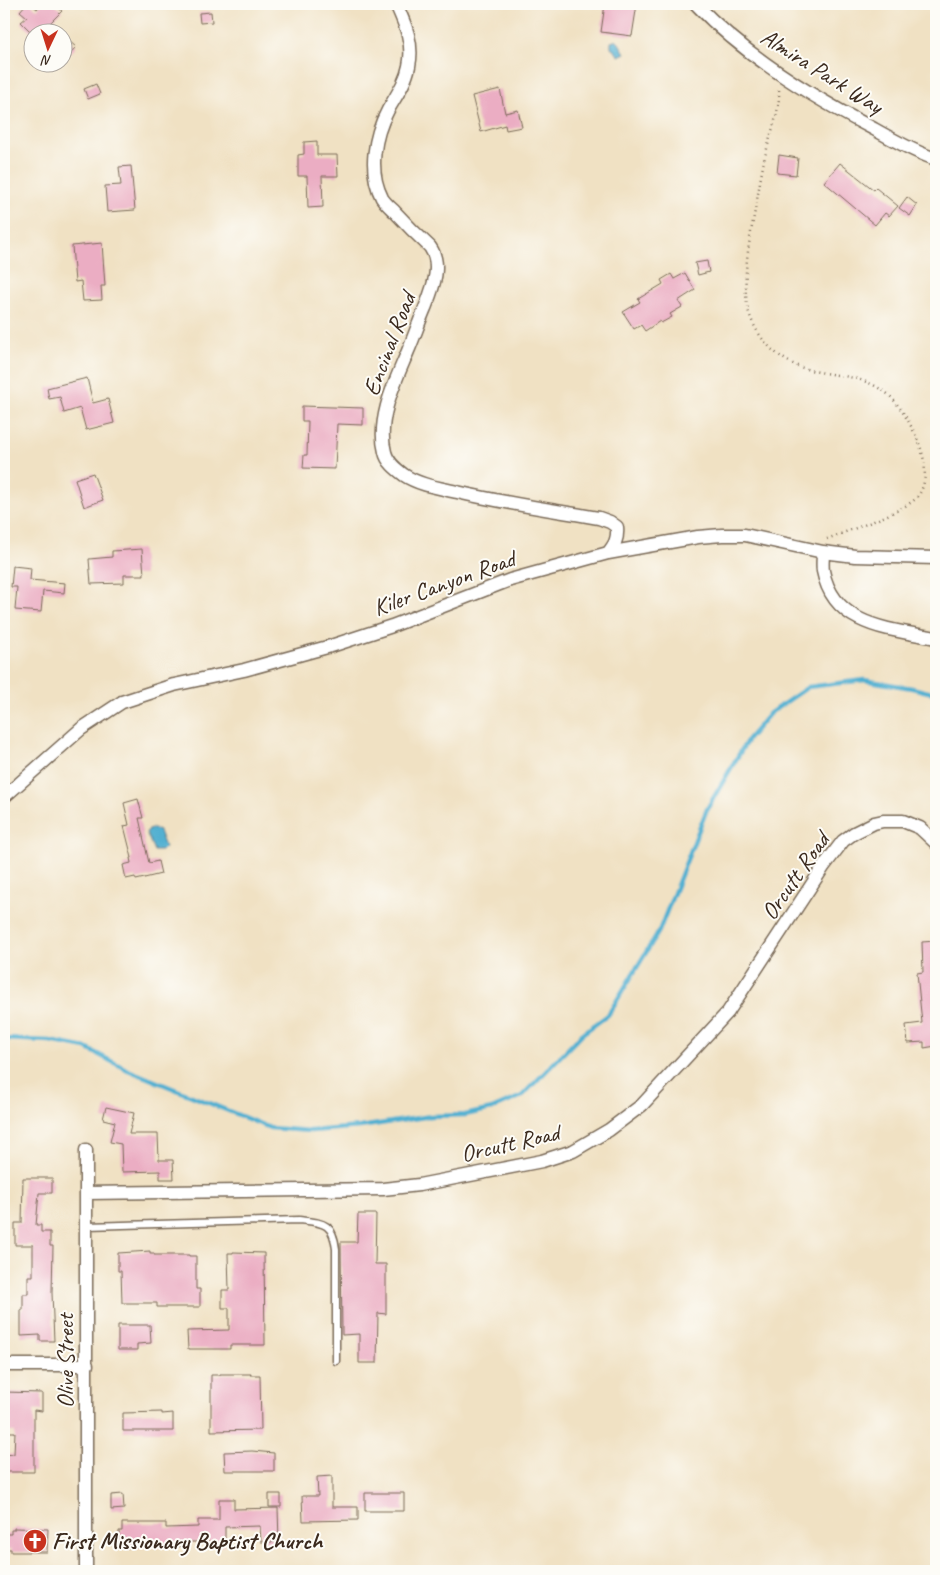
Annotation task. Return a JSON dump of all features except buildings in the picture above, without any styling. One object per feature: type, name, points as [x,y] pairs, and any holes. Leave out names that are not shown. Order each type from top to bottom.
[{"type":"street","name":"Encinal Road","points":[[396,4],[407,28],[410,44],[409,65],[404,83],[386,113],[379,135],[373,159],[374,178],[382,200],[430,247],[436,266],[434,286],[386,406],[383,431],[385,452],[390,463],[404,475],[418,482],[481,498],[599,518],[610,522],[617,528],[618,533],[617,542],[608,552]]},
{"type":"street","name":"Almira Park Way","points":[[696,4],[716,26],[779,73],[844,113],[922,155],[936,159]]},
{"type":"street","name":"Kiler Canyon Road","points":[[4,797],[81,729],[122,702],[174,685],[244,670],[331,646],[392,626],[510,580],[608,552],[688,538],[722,535],[745,536],[824,552],[855,556],[936,558]]},
{"type":"street","points":[[824,552],[823,570],[832,596],[841,607],[857,618],[880,626],[936,638]]},
{"type":"street","name":"Orcutt Road","points":[[86,1193],[383,1189],[419,1185],[504,1169],[542,1161],[573,1151],[609,1130],[642,1105],[728,1012],[824,866],[843,841],[874,823],[883,821],[903,822],[920,828],[936,843]]},
{"type":"street","name":"Olive Street","points":[[86,1150],[86,1571]]},
{"type":"street","points":[[4,1365],[87,1365]]},
{"type":"lane","points":[[86,1226],[299,1220],[316,1222],[330,1228],[335,1238],[336,1249],[336,1361]]},
{"type":"path","points":[[779,73],[780,102],[768,146],[749,244],[746,282],[749,313],[765,342],[789,362],[809,370],[853,377],[868,382],[886,393],[911,424],[922,451],[924,468],[924,483],[918,496],[905,508],[804,548]]},
{"type":"water","points":[[617,40],[625,53],[619,56],[611,47],[611,42]]},
{"type":"water","points":[[152,828],[159,831],[165,847],[161,851],[154,851],[146,832]]},
{"type":"waterway","points":[[4,1039],[50,1041],[86,1048],[128,1070],[270,1128],[311,1131],[360,1127],[431,1116],[465,1115],[492,1109],[522,1096],[582,1034],[608,1015],[659,931],[707,809],[748,739],[770,713],[808,687],[864,680],[936,694]]},
{"type":"place","name":"First Missionary Baptist Church","points":[[35,1541]]}]
